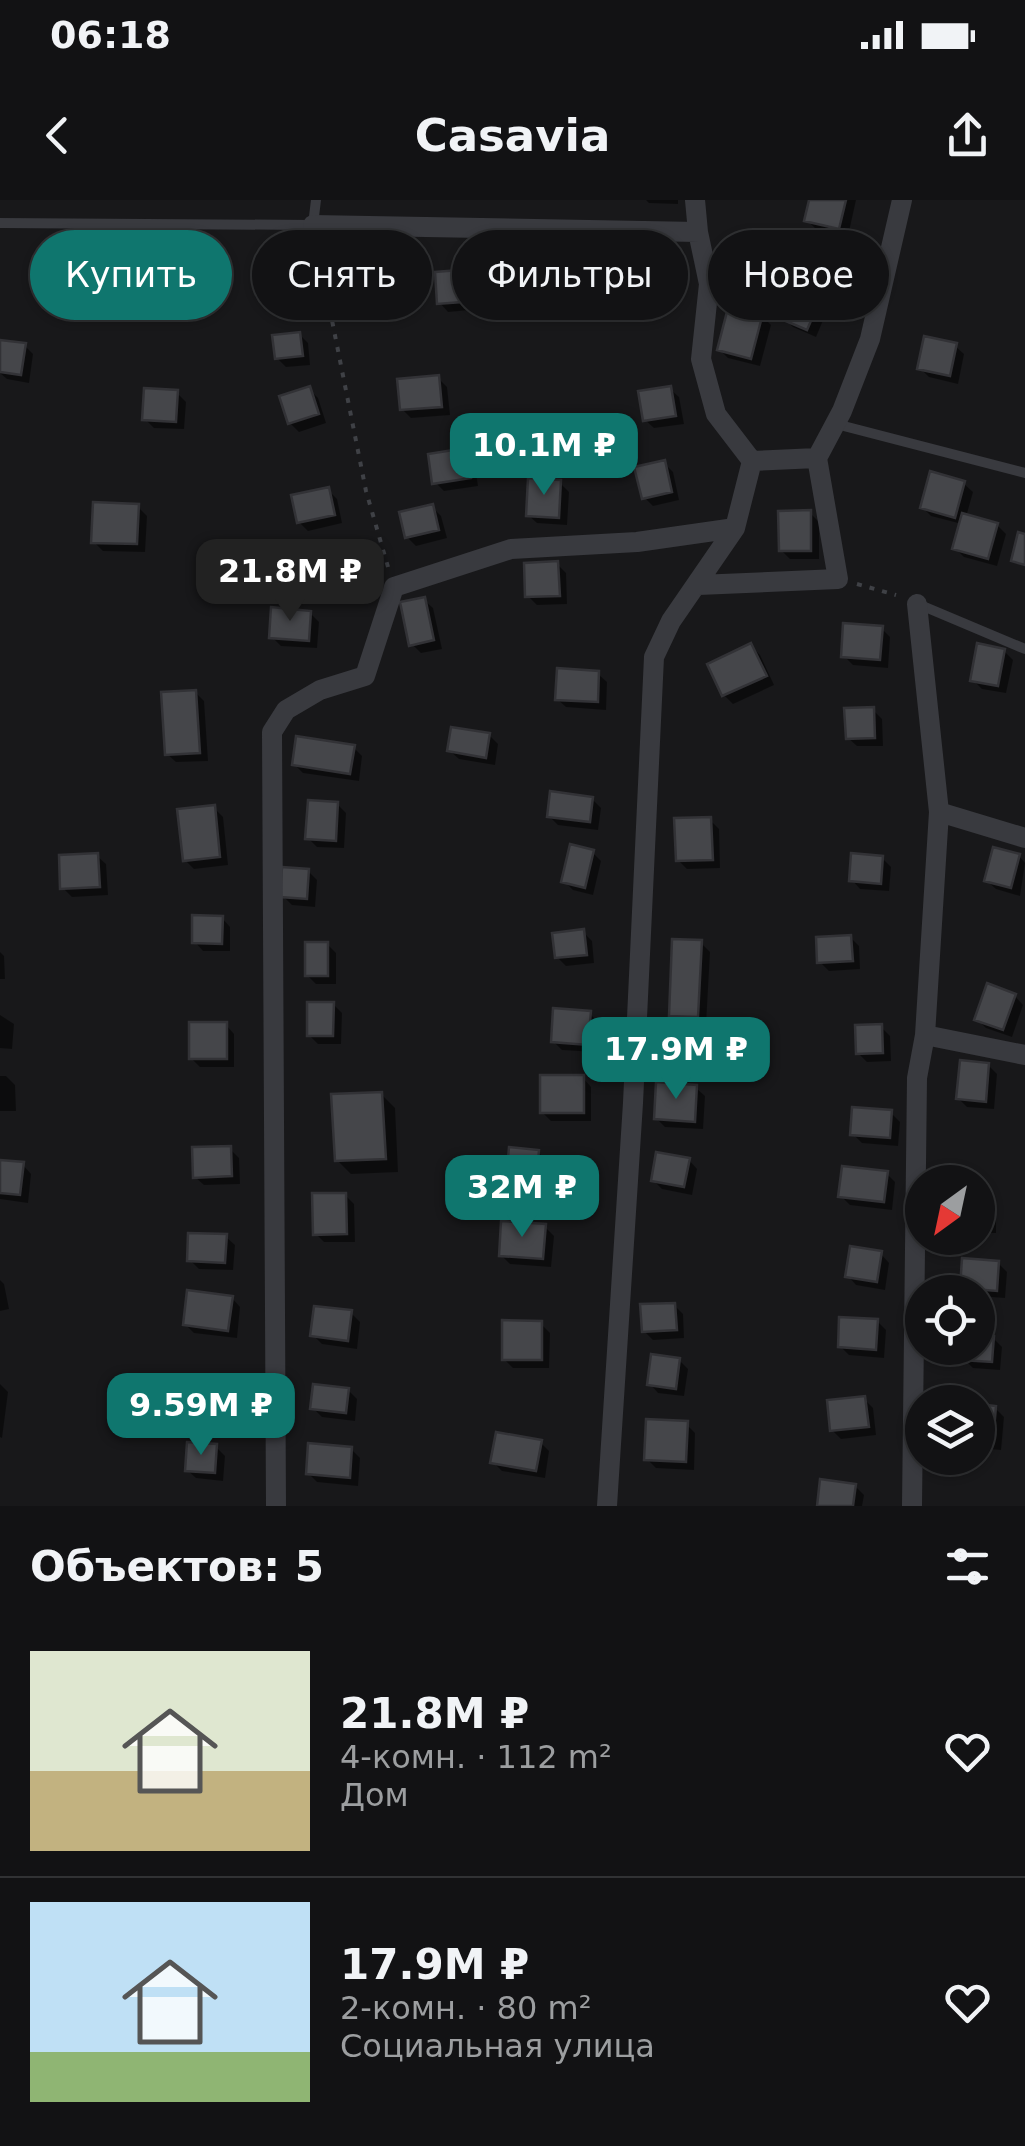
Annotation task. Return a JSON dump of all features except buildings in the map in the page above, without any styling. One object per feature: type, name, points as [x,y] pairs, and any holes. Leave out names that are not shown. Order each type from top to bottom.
[{"type":"street","points":[[695,200],[709,284],[700,360],[716,414],[752,460]]},
{"type":"street","points":[[698,585],[838,579],[817,458],[870,339],[902,200]]},
{"type":"street","points":[[313,225],[698,232]]},
{"type":"street","points":[[752,460],[817,458]]},
{"type":"street","points":[[607,1506],[654,657],[672,621],[735,528],[752,460]]},
{"type":"street","points":[[276,1506],[272,732],[286,710],[320,690],[364,676],[394,588],[511,549],[636,542],[735,528]]},
{"type":"street","points":[[912,1506],[917,1078],[925,1035],[939,812],[917,604]]},
{"type":"street","points":[[939,812],[1025,838]]},
{"type":"street","points":[[925,1035],[1025,1054]]},
{"type":"lane","points":[[0,223],[313,225],[316,200]]},
{"type":"lane","points":[[835,424],[1025,473]]},
{"type":"lane","points":[[917,604],[1025,649]]},
{"type":"path","points":[[313,225],[366,491],[394,588]]},
{"type":"path","points":[[838,579],[884,590],[917,604]]}]
